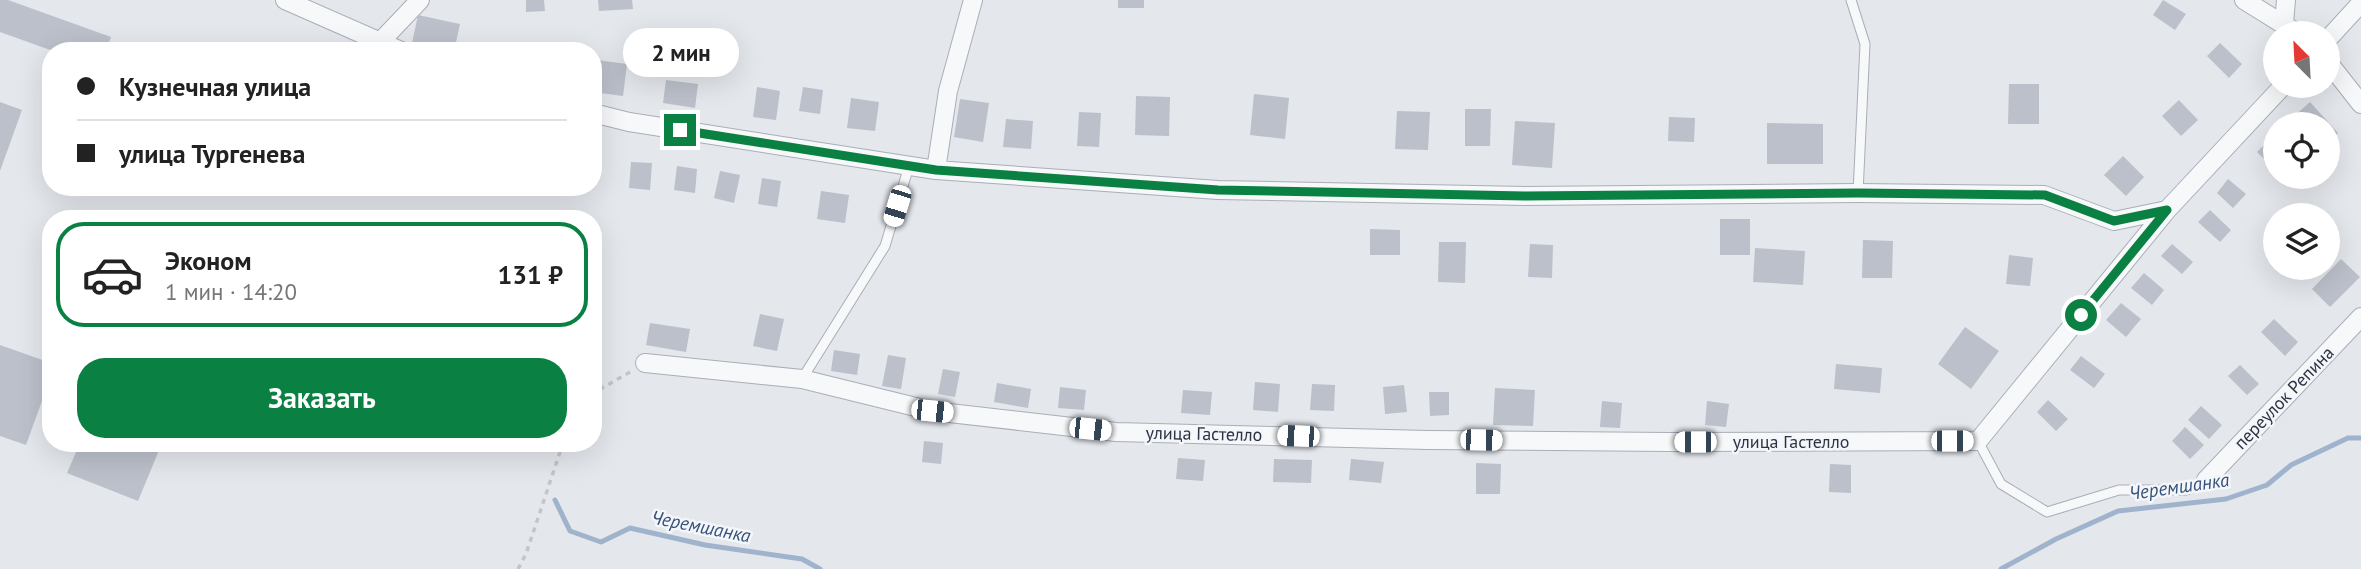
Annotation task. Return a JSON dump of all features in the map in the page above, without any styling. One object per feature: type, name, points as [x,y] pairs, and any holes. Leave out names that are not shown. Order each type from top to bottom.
[{"type":"street","points":[[285,0],[381,41],[420,0]]},
{"type":"street","points":[[936,170],[948,91],[972,0]]},
{"type":"street","points":[[2244,0],[2279,21]]},
{"type":"street","points":[[2286,0],[2290,21]]},
{"type":"street","points":[[2340,26],[2361,3]]},
{"type":"street","points":[[2340,77],[2361,104]]},
{"type":"street","points":[[1978,441],[2167,210],[2272,98]]},
{"type":"street","points":[[602,115],[629,122],[936,170],[1218,190],[1525,196],[1858,193],[2045,195],[2114,221],[2167,210]]},
{"type":"street","name":"переулок Репина","points":[[2206,480],[2361,317]]},
{"type":"street","name":"улица Гастелло","points":[[645,363],[802,379],[932,411],[1116,432],[1454,440],[1978,441]]},
{"type":"lane","points":[[1851,0],[1865,44],[1858,193]]},
{"type":"lane","points":[[802,379],[885,246],[909,166]]},
{"type":"lane","points":[[1978,441],[2001,484],[2046,512],[2119,490],[2187,490],[2206,480]]},
{"type":"path","points":[[602,388],[645,363]]},
{"type":"path","points":[[518,569],[526,554],[560,452]]},
{"type":"building","points":[[0,0],[8,0],[111,37],[109,42],[42,42],[42,47],[0,32]]},
{"type":"building","points":[[526,0],[544,0],[545,11],[526,12]]},
{"type":"building","points":[[598,0],[632,0],[633,9],[599,11]]},
{"type":"building","points":[[1118,0],[1144,0],[1144,8],[1118,8]]},
{"type":"building","points":[[2163,0],[2186,14],[2175,30],[2153,15]]},
{"type":"building","points":[[418,15],[460,24],[456,42],[412,42]]},
{"type":"building","points":[[2220,43],[2242,64],[2229,78],[2207,56]]},
{"type":"building","points":[[602,61],[627,64],[623,96],[602,93]]},
{"type":"building","points":[[666,80],[698,84],[695,108],[663,103]]},
{"type":"building","points":[[2009,84],[2039,84],[2039,124],[2008,124]]},
{"type":"building","points":[[757,87],[780,91],[776,120],[753,117]]},
{"type":"building","points":[[803,87],[823,90],[820,114],[799,111]]},
{"type":"building","points":[[1254,94],[1289,98],[1285,139],[1250,135]]},
{"type":"building","points":[[1136,96],[1170,97],[1169,136],[1135,135]]},
{"type":"building","points":[[851,98],[879,102],[875,131],[847,128]]},
{"type":"building","points":[[960,99],[989,103],[983,142],[954,137]]},
{"type":"building","points":[[2179,100],[2198,120],[2181,136],[2162,116]]},
{"type":"building","points":[[0,102],[22,110],[0,171]]},
{"type":"building","points":[[2310,102],[2319,112],[2299,112]]},
{"type":"building","points":[[1465,109],[1491,109],[1490,146],[1465,146]]},
{"type":"building","points":[[1397,111],[1430,112],[1428,150],[1395,149]]},
{"type":"building","points":[[1079,112],[1101,113],[1099,147],[1077,146]]},
{"type":"building","points":[[1669,117],[1695,118],[1694,142],[1668,141]]},
{"type":"building","points":[[1006,119],[1033,121],[1031,149],[1003,147]]},
{"type":"building","points":[[1515,121],[1555,123],[1552,168],[1512,165]]},
{"type":"building","points":[[1767,123],[1823,124],[1823,164],[1767,164]]},
{"type":"building","points":[[2263,146],[2263,158],[2257,152]]},
{"type":"building","points":[[2123,156],[2144,177],[2126,196],[2104,175]]},
{"type":"building","points":[[631,162],[652,163],[650,190],[629,188]]},
{"type":"building","points":[[677,166],[697,169],[695,193],[674,190]]},
{"type":"building","points":[[720,171],[740,175],[734,203],[714,198]]},
{"type":"building","points":[[762,178],[781,181],[777,207],[758,204]]},
{"type":"building","points":[[2228,179],[2246,194],[2233,208],[2217,193]]},
{"type":"building","points":[[821,191],[849,195],[845,223],[817,219]]},
{"type":"building","points":[[2210,210],[2231,230],[2220,242],[2198,222]]},
{"type":"building","points":[[1720,219],[1750,219],[1750,255],[1720,255]]},
{"type":"building","points":[[1370,229],[1400,230],[1400,255],[1370,255]]},
{"type":"building","points":[[1863,240],[1893,241],[1892,278],[1862,278]]},
{"type":"building","points":[[1439,242],[1466,242],[1465,283],[1438,282]]},
{"type":"building","points":[[1530,244],[1553,245],[1552,278],[1528,277]]},
{"type":"building","points":[[2172,244],[2193,262],[2182,274],[2161,256]]},
{"type":"building","points":[[1755,248],[1805,251],[1803,285],[1753,282]]},
{"type":"building","points":[[2009,255],[2033,258],[2030,286],[2006,284]]},
{"type":"building","points":[[2340,260],[2360,277],[2330,307],[2312,289],[2321,280],[2340,280]]},
{"type":"building","points":[[2144,273],[2164,290],[2152,305],[2131,288]]},
{"type":"building","points":[[2121,303],[2141,319],[2126,337],[2106,320]]},
{"type":"building","points":[[760,314],[784,319],[777,351],[753,346]]},
{"type":"building","points":[[2274,319],[2298,342],[2285,356],[2261,332]]},
{"type":"building","points":[[650,323],[690,329],[686,352],[646,345]]},
{"type":"building","points":[[1965,327],[1999,351],[1971,389],[1938,364]]},
{"type":"building","points":[[0,345],[42,360],[42,401],[26,445],[0,436]]},
{"type":"building","points":[[834,350],[860,354],[857,375],[831,371]]},
{"type":"building","points":[[888,355],[906,358],[901,389],[882,386]]},
{"type":"building","points":[[2081,356],[2105,374],[2094,388],[2070,370]]},
{"type":"building","points":[[1836,364],[1882,368],[1880,393],[1834,389]]},
{"type":"building","points":[[2240,365],[2259,384],[2247,395],[2228,376]]},
{"type":"building","points":[[943,369],[960,372],[955,397],[938,394]]},
{"type":"building","points":[[1255,382],[1280,384],[1278,412],[1253,410]]},
{"type":"building","points":[[997,383],[1031,389],[1028,408],[994,402]]},
{"type":"building","points":[[1312,384],[1335,385],[1334,411],[1310,410]]},
{"type":"building","points":[[1404,385],[1407,412],[1385,414],[1383,387]]},
{"type":"building","points":[[1060,387],[1086,390],[1084,410],[1058,408]]},
{"type":"building","points":[[1495,388],[1535,390],[1533,426],[1493,425]]},
{"type":"building","points":[[1183,390],[1212,392],[1210,415],[1181,413]]},
{"type":"building","points":[[1429,392],[1449,392],[1449,415],[1430,416]]},
{"type":"building","points":[[2048,400],[2068,419],[2056,431],[2037,412]]},
{"type":"building","points":[[1602,401],[1622,403],[1620,428],[1600,427]]},
{"type":"building","points":[[1707,401],[1729,404],[1726,427],[1705,425]]},
{"type":"building","points":[[2201,406],[2222,425],[2209,439],[2188,420]]},
{"type":"building","points":[[2185,427],[2204,445],[2190,459],[2172,441]]},
{"type":"building","points":[[924,441],[943,443],[941,464],[922,462]]},
{"type":"building","points":[[76,452],[158,452],[138,501],[67,473]]},
{"type":"building","points":[[1178,458],[1205,460],[1203,481],[1176,479]]},
{"type":"building","points":[[1274,459],[1312,460],[1311,483],[1273,482]]},
{"type":"building","points":[[1351,459],[1384,462],[1381,483],[1349,480]]},
{"type":"building","points":[[1476,463],[1501,464],[1500,494],[1476,494]]},
{"type":"building","points":[[1830,464],[1851,465],[1851,493],[1829,492]]},
{"type":"waterway","name":"Черемшанка","points":[[2001,569],[2056,539],[2118,511],[2226,499],[2267,485],[2291,465],[2348,438],[2361,438]]},
{"type":"waterway","name":"Черемшанка","points":[[555,500],[570,531],[601,542],[630,528],[705,545],[802,559],[820,569]]},
{"type":"route","points":[[680,130],[936,170],[1218,190],[1525,196],[1858,193],[2045,195],[2114,221],[2167,210],[2081,315]]}]
